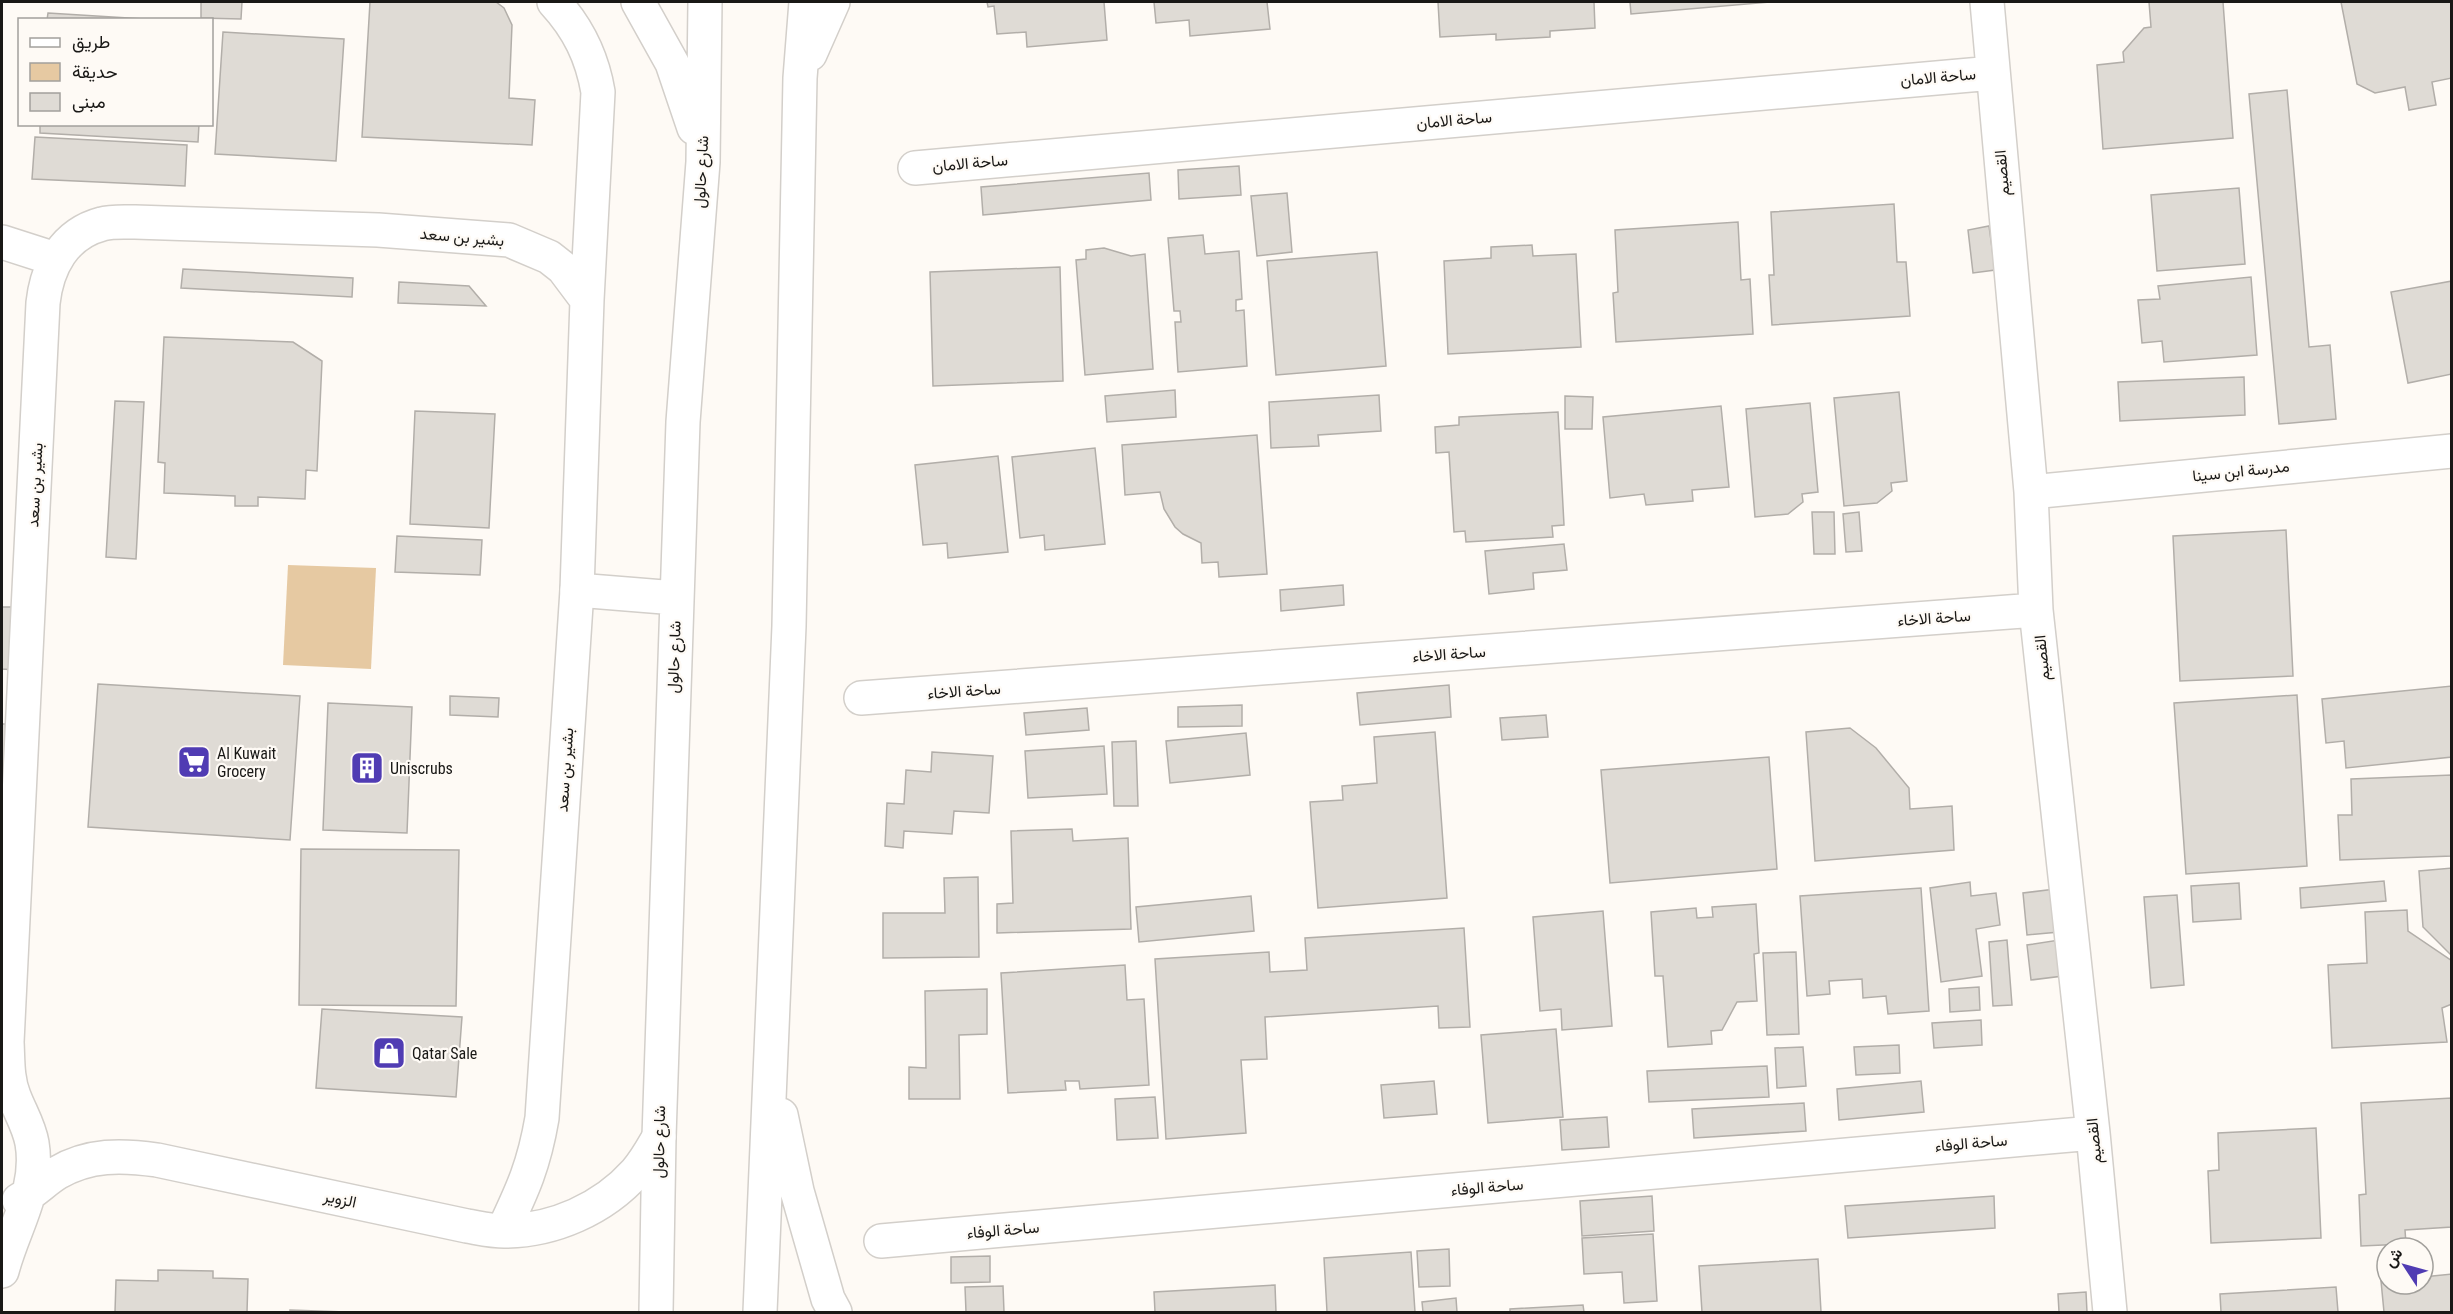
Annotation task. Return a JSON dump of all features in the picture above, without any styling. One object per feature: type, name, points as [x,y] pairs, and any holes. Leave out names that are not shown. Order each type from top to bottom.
[{"type":"street","name":"بشير بن سعد","points":[[503,1231],[527,1182],[536,1155],[542,1118],[577,590],[587,300],[598,92],[595,72],[582,39],[569,18],[554,2]]},
{"type":"street","points":[[638,2],[672,63],[690,112],[703,162]]},
{"type":"street","name":"شارع حالول","points":[[656,1312],[659,1137],[676,598],[683,422],[703,162],[705,2]]},
{"type":"street","points":[[760,1312],[789,626],[800,78],[806,2]]},
{"type":"street","points":[[800,78],[833,2]]},
{"type":"street","name":"القصيم","points":[[1987,2],[2031,492],[2036,610],[2093,1133],[2110,1312]]},
{"type":"street","name":"ساحة الامان","points":[[915,168],[1993,73]]},
{"type":"street","name":"بشير بن سعد","points":[[2,1271],[8,1247],[30,1194],[33,1169],[32,1144],[25,1119],[13,1095],[8,1069],[8,1042],[43,303],[45,283],[55,259],[73,239],[102,224],[135,222],[378,230],[509,240],[549,257],[563,268],[587,300]]},
{"type":"street","points":[[2,242],[55,259]]},
{"type":"street","name":"مدرسة ابن سينا","points":[[2031,492],[2451,451]]},
{"type":"street","points":[[577,590],[676,598]]},
{"type":"street","name":"ساحة الاخاء","points":[[861,698],[2036,610]]},
{"type":"street","points":[[771,1067],[797,1191],[828,1299],[835,1312]]},
{"type":"street","name":"ساحة الوفاء","points":[[881,1241],[2093,1133]]},
{"type":"street","name":"الزوير","points":[[2,1209],[30,1194],[57,1173],[88,1159],[123,1155],[157,1160],[467,1226],[503,1231],[537,1228],[570,1219],[606,1199],[636,1172],[659,1137]]},
{"type":"green space","points":[[288,565],[376,568],[371,669],[283,665]]},
{"type":"building","points":[[201,2],[242,2],[241,19],[201,18]]},
{"type":"building","points":[[370,2],[496,2],[504,8],[512,25],[509,98],[535,100],[532,145],[362,137]]},
{"type":"building","points":[[987,2],[1104,2],[1107,40],[1027,47],[1026,32],[997,34],[994,6],[988,7]]},
{"type":"building","points":[[1154,2],[1267,2],[1270,29],[1190,36],[1189,20],[1156,23]]},
{"type":"building","points":[[1438,2],[1594,2],[1595,28],[1550,31],[1550,37],[1496,40],[1496,34],[1440,37]]},
{"type":"building","points":[[1630,2],[1770,2],[1631,14]]},
{"type":"building","points":[[2149,2],[2223,2],[2233,138],[2103,149],[2097,65],[2124,62],[2123,52],[2144,28],[2151,27]]},
{"type":"building","points":[[2341,2],[2452,2],[2452,78],[2432,82],[2436,105],[2409,110],[2405,87],[2375,93],[2357,84]]},
{"type":"building","points":[[48,13],[129,18],[47,18]]},
{"type":"building","points":[[223,32],[344,39],[336,161],[215,154]]},
{"type":"building","points":[[2287,90],[2309,347],[2330,345],[2336,419],[2279,424],[2249,94]]},
{"type":"building","points":[[40,126],[199,126],[198,142],[40,133]]},
{"type":"building","points":[[35,137],[187,145],[185,186],[32,179]]},
{"type":"building","points":[[1239,166],[1241,195],[1179,199],[1178,170]]},
{"type":"building","points":[[1149,173],[1151,200],[983,215],[981,187]]},
{"type":"building","points":[[2239,188],[2245,264],[2157,271],[2151,195]]},
{"type":"building","points":[[1287,193],[1292,252],[1257,256],[1251,196]]},
{"type":"building","points":[[1894,204],[1897,262],[1906,262],[1910,316],[1772,325],[1769,275],[1774,275],[1771,212]]},
{"type":"building","points":[[1738,222],[1741,280],[1750,279],[1753,334],[1616,342],[1613,293],[1618,292],[1615,230]]},
{"type":"building","points":[[1989,226],[1995,270],[1973,273],[1968,230]]},
{"type":"building","points":[[1203,235],[1205,254],[1239,251],[1242,299],[1236,300],[1236,311],[1244,310],[1247,366],[1178,372],[1175,322],[1181,322],[1180,311],[1174,311],[1168,238]]},
{"type":"building","points":[[1532,245],[1533,256],[1576,254],[1581,347],[1448,354],[1444,261],[1491,258],[1491,247]]},
{"type":"building","points":[[1104,248],[1131,256],[1145,254],[1153,369],[1085,375],[1076,260],[1086,259],[1086,250]]},
{"type":"building","points":[[1377,252],[1386,366],[1276,375],[1267,261]]},
{"type":"building","points":[[1060,267],[1063,381],[933,386],[930,272]]},
{"type":"building","points":[[183,269],[353,278],[352,297],[181,288]]},
{"type":"building","points":[[2251,277],[2257,355],[2164,362],[2162,341],[2142,343],[2138,300],[2160,299],[2158,286]]},
{"type":"building","points":[[2452,281],[2452,374],[2408,383],[2391,292]]},
{"type":"building","points":[[399,282],[469,286],[486,306],[398,303]]},
{"type":"building","points":[[164,337],[293,342],[322,361],[317,471],[306,470],[305,499],[258,497],[258,506],[235,506],[235,496],[164,493],[165,463],[158,462]]},
{"type":"building","points":[[2244,377],[2245,415],[2120,421],[2118,382]]},
{"type":"building","points":[[1175,390],[1176,417],[1107,422],[1105,396]]},
{"type":"building","points":[[1899,392],[1907,481],[1891,483],[1892,491],[1877,503],[1844,506],[1834,398]]},
{"type":"building","points":[[1379,395],[1381,431],[1318,435],[1319,446],[1271,448],[1269,402]]},
{"type":"building","points":[[1565,396],[1593,397],[1592,429],[1565,429]]},
{"type":"building","points":[[115,401],[144,402],[136,559],[106,557]]},
{"type":"building","points":[[1810,403],[1818,492],[1802,494],[1803,502],[1788,514],[1755,517],[1746,409]]},
{"type":"building","points":[[1721,406],[1729,487],[1692,490],[1693,501],[1646,505],[1644,494],[1610,498],[1603,417]]},
{"type":"building","points":[[415,411],[495,414],[489,528],[410,524]]},
{"type":"building","points":[[1558,412],[1564,525],[1552,526],[1553,537],[1466,542],[1465,531],[1454,532],[1449,452],[1436,453],[1435,427],[1459,425],[1459,417]]},
{"type":"building","points":[[1257,435],[1267,574],[1219,577],[1218,562],[1202,563],[1201,543],[1175,527],[1164,509],[1160,492],[1125,495],[1122,445]]},
{"type":"building","points":[[1095,448],[1105,544],[1045,550],[1044,535],[1020,538],[1012,457]]},
{"type":"building","points":[[998,456],[1008,552],[948,558],[947,543],[923,545],[915,465]]},
{"type":"building","points":[[1812,512],[1834,512],[1835,554],[1814,554]]},
{"type":"building","points":[[1859,512],[1862,551],[1846,552],[1843,514]]},
{"type":"building","points":[[2286,530],[2293,676],[2180,681],[2173,536]]},
{"type":"building","points":[[397,536],[482,540],[480,575],[395,572]]},
{"type":"building","points":[[1564,544],[1567,570],[1533,573],[1534,589],[1489,594],[1485,551]]},
{"type":"building","points":[[1343,585],[1344,605],[1281,611],[1280,590]]},
{"type":"building","points":[[2,607],[19,607],[16,670],[2,669]]},
{"type":"building","name":"Al Kuwait Grocery","points":[[98,684],[300,696],[290,840],[88,827]]},
{"type":"building","points":[[1449,685],[1451,717],[1360,725],[1357,693]]},
{"type":"building","points":[[2452,686],[2452,757],[2346,768],[2344,741],[2326,743],[2322,699]]},
{"type":"building","points":[[2297,695],[2307,866],[2186,874],[2174,703]]},
{"type":"building","points":[[450,696],[499,698],[498,717],[450,715]]},
{"type":"building","name":"Uniscrubs","points":[[328,703],[412,707],[407,833],[323,830]]},
{"type":"building","points":[[1242,705],[1242,726],[1178,727],[1178,707]]},
{"type":"building","points":[[1087,708],[1089,730],[1026,735],[1024,713]]},
{"type":"building","points":[[1546,715],[1548,737],[1502,740],[1500,718]]},
{"type":"building","points":[[2,724],[10,724],[7,806],[2,805]]},
{"type":"building","points":[[1850,728],[1876,748],[1909,788],[1910,809],[1952,806],[1954,850],[1815,861],[1806,732]]},
{"type":"building","points":[[1435,732],[1447,898],[1318,908],[1310,802],[1343,800],[1342,786],[1377,783],[1374,737]]},
{"type":"building","points":[[1246,733],[1250,775],[1170,783],[1166,741]]},
{"type":"building","points":[[1136,741],[1138,806],[1114,806],[1112,742]]},
{"type":"building","points":[[1104,746],[1107,794],[1028,798],[1025,751]]},
{"type":"building","points":[[932,752],[993,756],[989,813],[954,811],[952,834],[904,831],[903,848],[885,846],[887,803],[904,804],[906,770],[931,772]]},
{"type":"building","points":[[1769,757],[1777,869],[1610,883],[1601,770]]},
{"type":"building","points":[[2452,775],[2452,856],[2340,860],[2338,815],[2352,815],[2351,779]]},
{"type":"building","points":[[1072,829],[1073,841],[1128,838],[1131,929],[997,933],[997,904],[1013,903],[1011,831]]},
{"type":"building","points":[[301,849],[459,850],[456,1006],[299,1005]]},
{"type":"building","points":[[2452,868],[2452,956],[2423,927],[2419,871]]},
{"type":"building","points":[[978,877],[979,957],[883,958],[883,913],[945,913],[944,878]]},
{"type":"building","points":[[2384,881],[2386,901],[2301,908],[2300,888]]},
{"type":"building","points":[[1970,882],[1971,896],[1996,893],[2000,925],[1976,929],[1982,976],[1941,982],[1930,888]]},
{"type":"building","points":[[2239,883],[2241,919],[2193,922],[2191,886]]},
{"type":"building","points":[[1921,888],[1929,1011],[1888,1014],[1886,996],[1863,998],[1862,979],[1829,981],[1830,994],[1807,996],[1800,896]]},
{"type":"building","points":[[2055,889],[2059,932],[2027,935],[2023,893]]},
{"type":"building","points":[[2177,895],[2184,985],[2151,988],[2144,897]]},
{"type":"building","points":[[1251,896],[1254,931],[1139,942],[1136,907]]},
{"type":"building","points":[[1756,904],[1759,953],[1754,954],[1757,1001],[1737,1002],[1722,1030],[1711,1031],[1712,1044],[1668,1047],[1663,976],[1655,976],[1651,912],[1696,908],[1697,918],[1713,917],[1712,907]]},
{"type":"building","points":[[2407,910],[2408,931],[2452,961],[2452,1004],[2442,1008],[2447,1042],[2332,1048],[2328,965],[2367,963],[2365,912]]},
{"type":"building","points":[[1603,911],[1612,1026],[1562,1030],[1561,1009],[1540,1011],[1533,917]]},
{"type":"building","points":[[1464,928],[1470,1027],[1439,1028],[1438,1006],[1265,1017],[1267,1059],[1241,1060],[1246,1133],[1166,1139],[1155,959],[1269,952],[1270,972],[1307,970],[1305,938]]},
{"type":"building","points":[[2007,940],[2012,1005],[1993,1006],[1989,942]]},
{"type":"building","points":[[2059,940],[2063,976],[2031,980],[2027,945]]},
{"type":"building","points":[[1796,952],[1799,1034],[1767,1035],[1763,953]]},
{"type":"building","points":[[1125,965],[1127,1000],[1144,999],[1149,1085],[1080,1089],[1079,1081],[1065,1081],[1066,1090],[1008,1093],[1001,973]]},
{"type":"building","points":[[1979,987],[1980,1010],[1950,1012],[1949,989]]},
{"type":"building","points":[[987,989],[987,1034],[959,1035],[960,1099],[909,1099],[909,1067],[926,1068],[925,991]]},
{"type":"building","name":"Qatar Sale","points":[[322,1009],[462,1017],[456,1097],[316,1088]]},
{"type":"building","points":[[1981,1020],[1982,1045],[1934,1048],[1932,1023]]},
{"type":"building","points":[[1556,1029],[1563,1117],[1488,1123],[1481,1035]]},
{"type":"building","points":[[1899,1045],[1900,1073],[1856,1075],[1854,1047]]},
{"type":"building","points":[[1803,1047],[1806,1086],[1777,1088],[1775,1048]]},
{"type":"building","points":[[1767,1066],[1769,1097],[1649,1102],[1647,1071]]},
{"type":"building","points":[[1434,1081],[1437,1114],[1384,1118],[1381,1085]]},
{"type":"building","points":[[1921,1081],[1924,1112],[1839,1120],[1837,1089]]},
{"type":"building","points":[[1155,1097],[1158,1138],[1117,1140],[1115,1099]]},
{"type":"building","points":[[2452,1098],[2452,1227],[2405,1230],[2405,1236],[2375,1236],[2375,1245],[2361,1246],[2359,1195],[2366,1194],[2361,1103]]},
{"type":"building","points":[[1804,1103],[1806,1131],[1694,1138],[1692,1109]]},
{"type":"building","points":[[1607,1117],[1609,1147],[1562,1150],[1560,1120]]},
{"type":"building","points":[[2316,1128],[2321,1238],[2211,1243],[2208,1171],[2219,1170],[2218,1133]]},
{"type":"building","points":[[1652,1196],[1654,1231],[1582,1236],[1580,1201]]},
{"type":"building","points":[[1994,1196],[1995,1228],[1848,1238],[1845,1206]]},
{"type":"building","points":[[1653,1234],[1657,1301],[1624,1303],[1622,1272],[1584,1274],[1582,1238]]},
{"type":"building","points":[[1449,1249],[1450,1286],[1419,1287],[1417,1251]]},
{"type":"building","points":[[1411,1252],[1415,1312],[1327,1312],[1324,1258]]},
{"type":"building","points":[[990,1256],[990,1282],[951,1283],[951,1257]]},
{"type":"building","points":[[1818,1259],[1821,1312],[1702,1312],[1699,1266]]},
{"type":"building","points":[[158,1270],[213,1271],[213,1278],[248,1279],[247,1312],[115,1312],[116,1280],[158,1281]]},
{"type":"building","points":[[2452,1274],[2452,1312],[2384,1312],[2382,1296],[2435,1296],[2435,1276]]},
{"type":"building","points":[[1275,1285],[1276,1312],[1155,1312],[1154,1292]]},
{"type":"building","points":[[1003,1286],[1004,1312],[966,1312],[965,1287]]},
{"type":"building","points":[[2336,1287],[2338,1312],[2221,1312],[2220,1294]]},
{"type":"building","points":[[2086,1292],[2087,1312],[2059,1312],[2058,1294]]},
{"type":"building","points":[[1456,1298],[1457,1312],[1423,1312],[1422,1302]]},
{"type":"building","points":[[1583,1305],[1584,1312],[1510,1312],[1510,1309]]},
{"type":"building","points":[[290,1310],[346,1312],[290,1312]]},
{"type":"place","name":"Al Kuwait Grocery","points":[[194,762]]},
{"type":"place","name":"Uniscrubs","points":[[367,768]]},
{"type":"place","name":"Qatar Sale","points":[[389,1053]]}]
